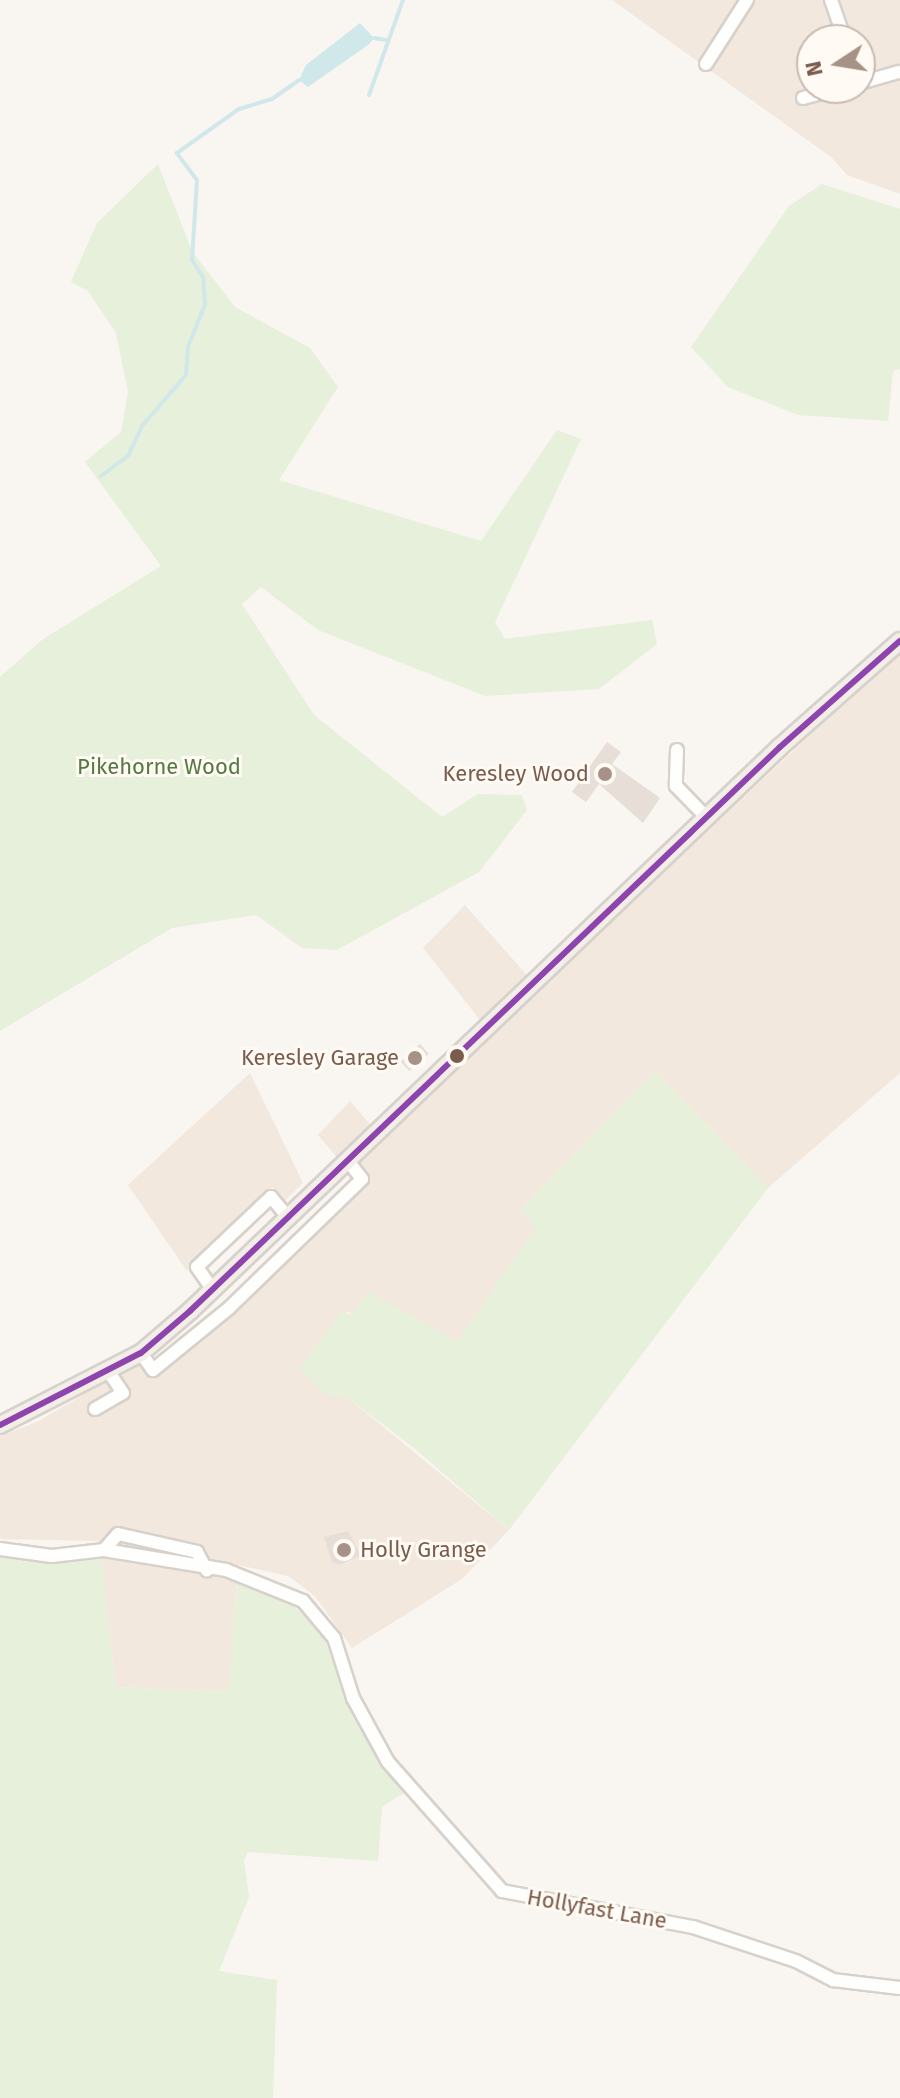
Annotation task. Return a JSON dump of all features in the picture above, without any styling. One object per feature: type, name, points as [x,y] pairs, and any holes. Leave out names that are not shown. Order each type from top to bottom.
[{"type":"main road","points":[[0,1425],[141,1353],[213,1290],[706,817],[900,641]]},
{"type":"street","points":[[706,64],[747,0]]},
{"type":"street","points":[[831,0],[839,24]]},
{"type":"street","points":[[876,78],[899,72]]},
{"type":"street","points":[[677,750],[676,786],[706,817]]},
{"type":"street","points":[[141,1353],[153,1370],[229,1308],[362,1179],[348,1161]]},
{"type":"street","points":[[213,1290],[197,1267],[271,1197],[288,1217]]},
{"type":"street","points":[[95,1409],[127,1390],[109,1372]]},
{"type":"street","name":"Hollyfast Lane","points":[[0,1549],[52,1556],[104,1550],[207,1571],[240,1573],[303,1601],[334,1638],[353,1698],[388,1762],[502,1891],[693,1927],[833,1980],[900,1988]]},
{"type":"shaded area","points":[[612,0],[900,0],[900,194],[847,175],[831,157]]},
{"type":"shaded area","points":[[900,651],[900,1073],[768,1188],[655,1071],[520,1210],[537,1227],[457,1342],[343,1311],[347,1397],[509,1530],[462,1579],[352,1648],[315,1596],[288,1576],[238,1565],[229,1692],[116,1687],[99,1541],[0,1539],[0,1436],[39,1421],[142,1360],[154,1373],[206,1337],[360,1185],[318,1135],[350,1101],[382,1138],[492,1035],[423,948],[465,905],[539,989]]},
{"type":"shaded area","points":[[250,1073],[303,1183],[285,1201],[273,1187],[187,1271],[128,1185]]},
{"type":"green space","name":"Pikehorne Wood","points":[[158,164],[192,251],[235,307],[310,348],[338,387],[279,480],[481,541],[557,430],[581,439],[495,622],[505,639],[652,620],[657,644],[599,689],[485,696],[318,630],[261,587],[242,604],[314,715],[442,817],[478,794],[522,795],[527,810],[479,872],[337,950],[302,948],[256,915],[172,928],[0,1031],[0,677],[43,639],[161,566],[85,462],[121,432],[128,392],[116,333],[88,291],[71,282],[97,223]]},
{"type":"green space","points":[[822,184],[900,209],[900,369],[893,371],[888,421],[798,415],[728,387],[691,347],[789,206]]},
{"type":"green space","points":[[655,1071],[768,1188],[509,1530],[415,1449],[347,1397],[325,1395],[299,1368],[343,1310],[350,1315],[370,1292],[457,1342],[536,1227],[520,1210]]},
{"type":"green space","points":[[101,1556],[116,1687],[228,1692],[237,1582],[254,1586],[288,1600],[323,1634],[342,1689],[405,1792],[382,1807],[378,1861],[248,1852],[244,1860],[249,1897],[219,1971],[277,1980],[273,2098],[0,2098],[0,1557],[64,1562]]},
{"type":"water","points":[[360,23],[374,38],[368,45],[308,87],[299,80],[306,65]]},
{"type":"building","name":"Keresley Wood","points":[[607,742],[621,752],[612,764],[660,798],[643,823],[599,784],[586,802],[572,792]]},
{"type":"building","name":"Keresley Garage","points":[[420,1044],[429,1054],[409,1071],[401,1061]]},
{"type":"building","name":"Holly Grange","points":[[348,1531],[361,1555],[340,1565],[332,1562],[324,1537]]},
{"type":"waterway","points":[[369,95],[403,0]]},
{"type":"waterway","points":[[374,38],[387,40]]},
{"type":"waterway","points":[[101,476],[128,456],[142,426],[186,375],[188,347],[205,304],[203,277],[192,260],[197,180],[177,153],[239,109],[272,99],[299,80]]},
{"type":"transit line","points":[[0,1425],[141,1353],[190,1311],[780,747],[900,641]]},
{"type":"place","name":"Keresley Wood","points":[[605,774]]},
{"type":"place","name":"Keresley Garage","points":[[415,1058]]},
{"type":"place","name":"Holly Grange","points":[[344,1550]]}]
